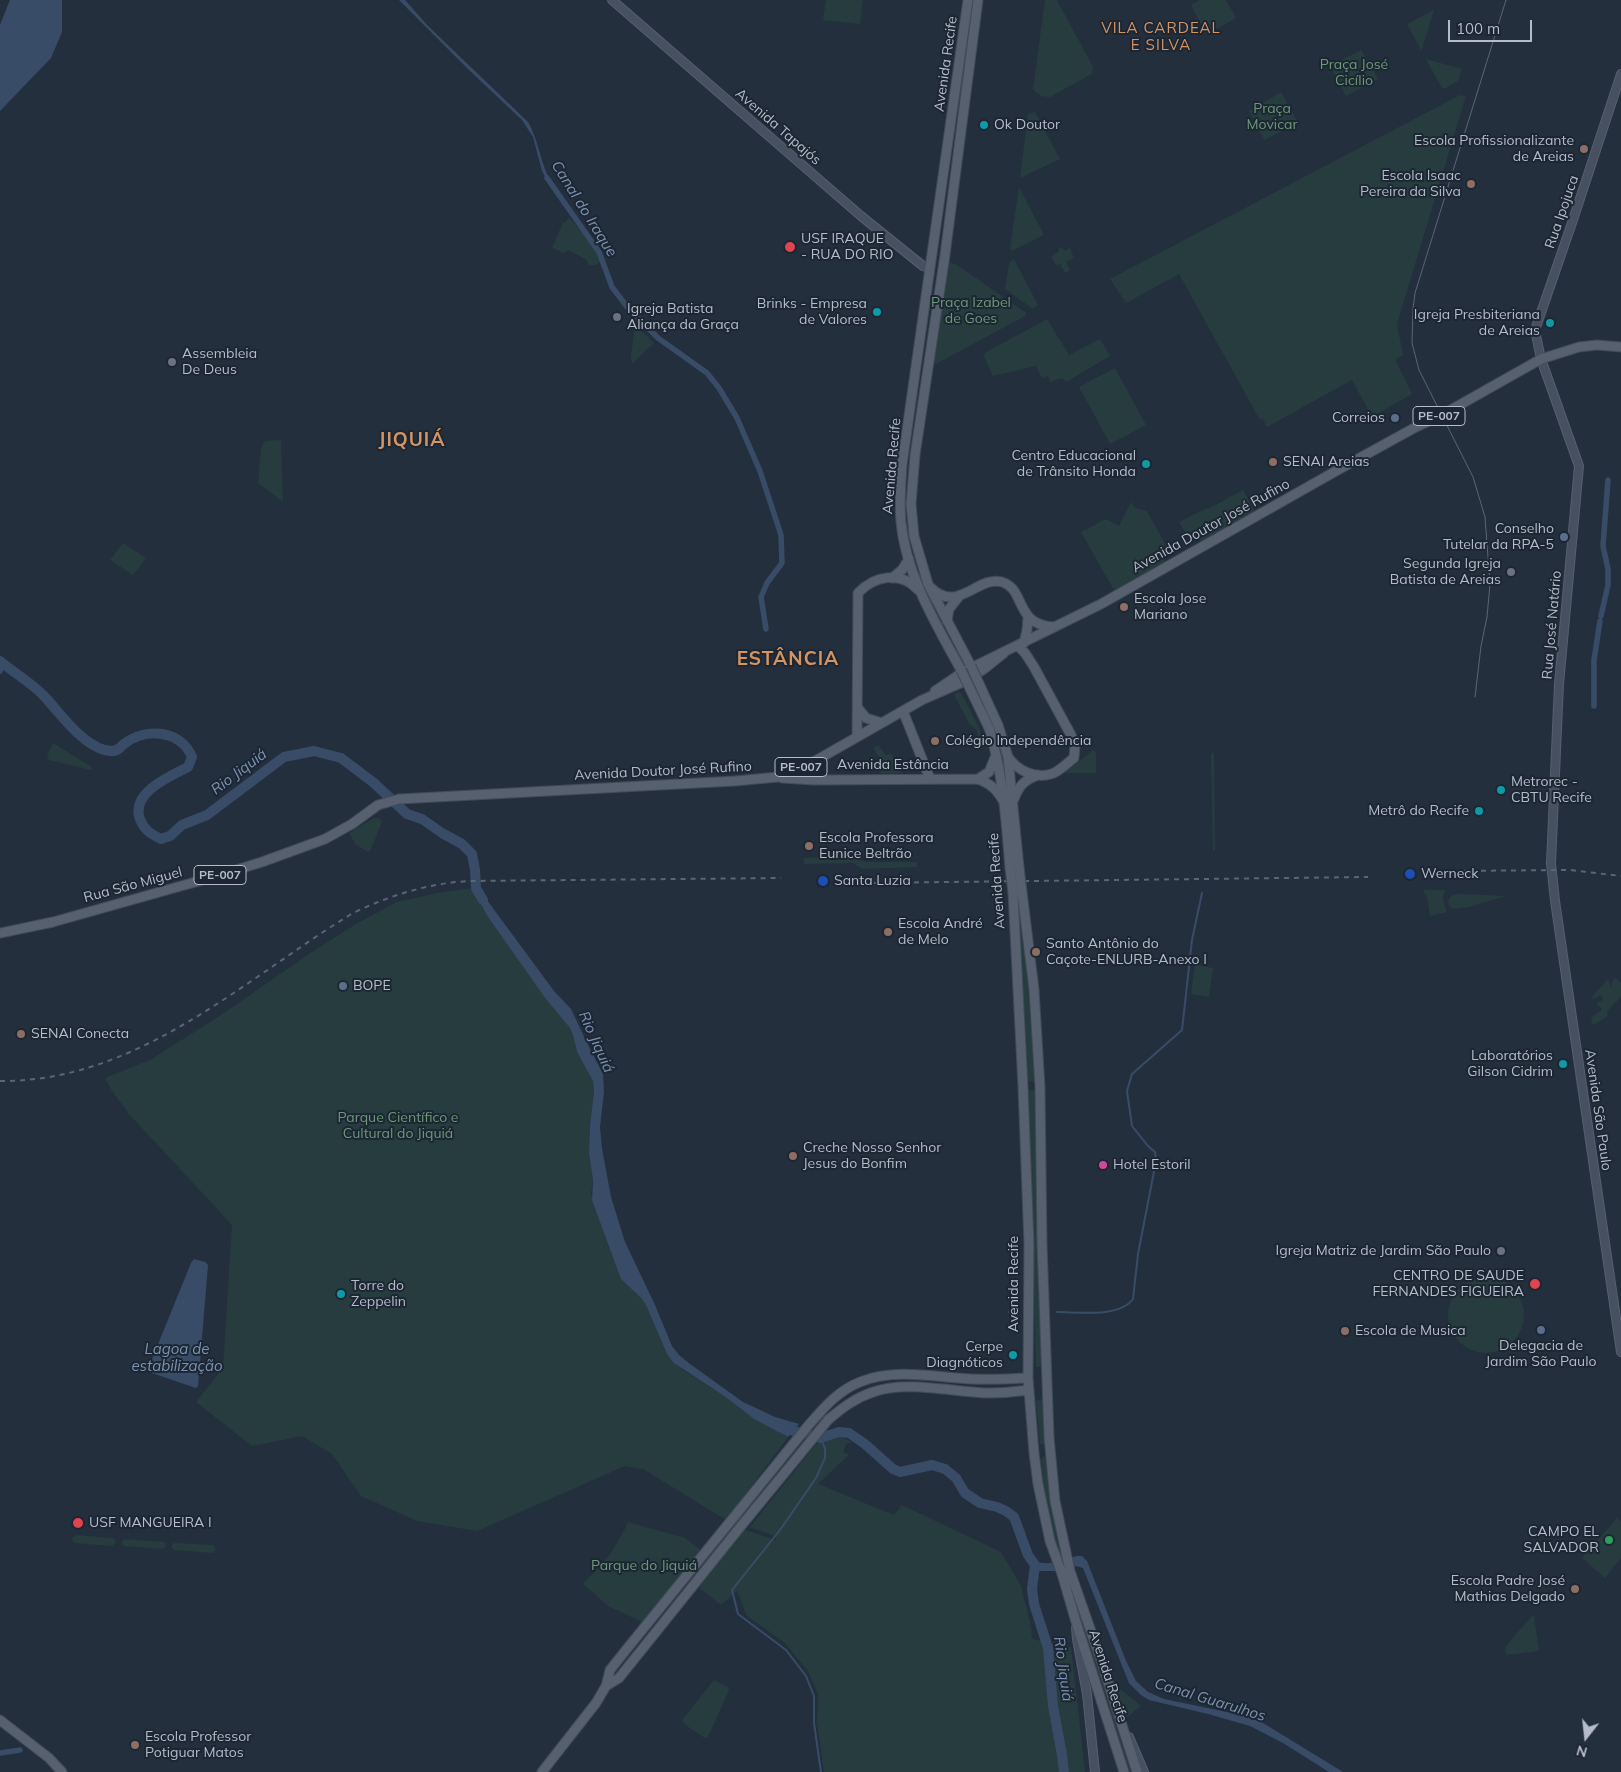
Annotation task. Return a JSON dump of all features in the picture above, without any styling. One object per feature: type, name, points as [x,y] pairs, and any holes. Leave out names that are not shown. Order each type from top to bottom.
[{"type":"main road","name":"Avenida Tapajós","points":[[612,0],[861,216],[923,266],[930,269]]},
{"type":"main road","name":"Avenida Recife","points":[[968,0],[902,465],[901,523],[903,539],[909,559],[922,594],[937,626],[1006,745],[1015,867],[1034,989],[1040,1087],[1042,1244],[1049,1436],[1061,1556],[1124,1730],[1137,1772]]},
{"type":"main road","name":"Avenida Recife","points":[[978,0],[945,255],[915,454],[911,504],[914,536],[928,584],[948,621],[994,726],[997,752],[1009,803]]},
{"type":"main road","name":"Rua Ipojuca","points":[[1542,359],[1536,339],[1536,324],[1573,220],[1621,74]]},
{"type":"main road","name":"Avenida Doutor José Rufino","points":[[380,804],[399,799],[736,781],[778,777],[815,761],[929,696],[943,684],[963,672],[1101,604],[1336,471],[1542,359],[1579,347],[1596,345],[1621,347]]},
{"type":"main road","name":"Rua José Natário","points":[[1542,359],[1579,466],[1559,684],[1551,863],[1555,901]]},
{"type":"main road","points":[[891,578],[902,570],[909,559]]},
{"type":"main road","points":[[857,737],[858,593],[872,582],[899,578],[909,581],[922,594]]},
{"type":"main road","points":[[928,584],[945,596],[961,595],[993,582],[1004,583],[1013,591],[1028,617],[1040,625],[1055,627]]},
{"type":"main road","points":[[948,621],[949,609],[961,595]]},
{"type":"main road","points":[[1008,757],[1018,769],[1039,775],[1052,774],[1074,758],[1075,745],[1071,735],[1020,645],[1027,630],[1028,617]]},
{"type":"main road","points":[[857,705],[862,716],[882,723]]},
{"type":"main road","points":[[903,711],[930,779]]},
{"type":"main road","points":[[997,752],[989,772],[978,779],[994,788],[1009,803],[1020,785],[1027,779],[1039,775]]},
{"type":"main road","name":"Avenida Estância","points":[[778,777],[814,780],[978,779]]},
{"type":"main road","name":"Rua São Miguel","points":[[0,933],[53,922],[262,862],[324,839],[352,824],[380,804]]},
{"type":"main road","name":"Avenida Recife","points":[[1018,893],[1028,1234],[1028,1378],[1031,1426],[1038,1484],[1047,1530],[1061,1556]]},
{"type":"main road","name":"Avenida São Paulo","points":[[1555,901],[1621,1352]]},
{"type":"main road","points":[[542,1772],[596,1703],[606,1686],[610,1670],[830,1401],[859,1382],[887,1375],[922,1375],[988,1380],[1028,1378]]},
{"type":"main road","points":[[606,1686],[619,1678],[828,1420],[854,1400],[874,1391],[909,1387],[986,1393],[1029,1390]]},
{"type":"main road","name":"Avenida Recife","points":[[1066,1572],[1076,1622],[1124,1772]]},
{"type":"main road","points":[[1076,1622],[1077,1639],[1087,1694],[1095,1771]]},
{"type":"main road","points":[[0,1720],[49,1758],[62,1772]]},
{"type":"main road","points":[[1124,1730],[1144,1772]]},
{"type":"green space","points":[[826,0],[863,0],[860,24],[823,20]]},
{"type":"green space","points":[[1045,0],[1057,0],[1093,67],[1092,74],[1050,97],[1041,96],[1033,90]]},
{"type":"green space","points":[[1200,0],[1226,0],[1236,18],[1206,34],[1191,5]]},
{"type":"green space","points":[[1434,10],[1422,49],[1421,50],[1407,24]]},
{"type":"green space","name":"Praça José Cicílio","points":[[1361,50],[1378,79],[1346,96],[1330,66]]},
{"type":"green space","points":[[1426,59],[1462,69],[1458,81],[1446,88],[1442,88]]},
{"type":"green space","name":"Praça Movicar","points":[[1281,92],[1298,123],[1264,140],[1249,111]]},
{"type":"green space","points":[[1460,95],[1466,96],[1397,324],[1403,355],[1395,360],[1412,394],[1372,417],[1352,380],[1267,427],[1262,418],[1260,420],[1179,274],[1126,303],[1110,279]]},
{"type":"green space","points":[[1035,112],[1060,159],[1020,178],[1028,114]]},
{"type":"green space","points":[[1019,187],[1044,235],[1012,251],[1010,248]]},
{"type":"green space","points":[[569,217],[595,249],[600,262],[596,265],[589,265],[587,260],[568,250],[564,253],[552,248],[563,222],[565,223]]},
{"type":"green space","points":[[1062,247],[1065,251],[1070,248],[1074,258],[1066,262],[1070,270],[1065,273],[1061,266],[1062,264],[1056,265],[1051,257]]},
{"type":"green space","points":[[1014,259],[1038,305],[1033,309],[1005,289],[1009,263]]},
{"type":"green space","name":"Praça Izabel de Goes","points":[[949,262],[957,265],[1026,314],[936,364],[932,362]]},
{"type":"green space","points":[[1047,319],[1069,355],[1100,339],[1110,356],[1066,382],[1062,378],[1050,382],[1048,376],[1042,378],[1036,366],[993,376],[983,354]]},
{"type":"green space","points":[[635,325],[654,343],[632,364],[631,356]]},
{"type":"green space","points":[[1115,368],[1146,425],[1110,444],[1079,387]]},
{"type":"green space","points":[[281,440],[283,502],[258,483],[261,449],[265,441]]},
{"type":"green space","points":[[1243,490],[1256,513],[1203,541],[1188,536],[1179,522]]},
{"type":"green space","points":[[1131,502],[1135,508],[1147,511],[1168,549],[1163,564],[1114,590],[1081,532],[1106,519],[1119,526]]},
{"type":"green space","points":[[123,543],[146,558],[133,575],[110,560]]},
{"type":"green space","points":[[958,692],[961,693],[979,727],[984,748],[976,738],[979,737],[977,730],[970,725],[954,695]]},
{"type":"green space","points":[[53,743],[92,767],[91,770],[49,760],[47,755]]},
{"type":"green space","points":[[878,745],[886,755],[891,753],[902,773],[881,774],[878,770],[883,768],[883,764],[873,748]]},
{"type":"green space","points":[[1093,750],[1096,752],[1096,773],[1065,773]]},
{"type":"green space","points":[[1213,752],[1215,850],[1213,850],[1211,754]]},
{"type":"green space","points":[[374,818],[379,818],[382,822],[368,852],[356,845],[349,833]]},
{"type":"green space","points":[[851,856],[866,862],[917,862],[917,867],[862,869],[853,863],[804,864],[804,858]]},
{"type":"green space","points":[[1014,885],[1019,885],[1033,1018],[1037,1082],[1027,1081],[1019,929]]},
{"type":"green space","name":"Parque Científico e Cultural do Jiquiá","points":[[473,888],[486,914],[545,998],[570,1028],[577,1052],[593,1081],[594,1091],[589,1153],[593,1180],[591,1194],[621,1279],[646,1305],[667,1354],[683,1370],[727,1398],[754,1419],[788,1437],[726,1520],[643,1469],[625,1466],[477,1531],[417,1521],[361,1496],[332,1454],[302,1436],[252,1446],[196,1402],[223,1368],[232,1225],[129,1114],[105,1078],[150,1060],[221,1015],[312,952],[356,924],[397,902],[437,893]]},
{"type":"green space","points":[[1425,890],[1446,890],[1443,898],[1447,912],[1430,916],[1427,896],[1423,892]]},
{"type":"green space","points":[[1456,894],[1506,896],[1469,907],[1454,909],[1449,906],[1448,901],[1451,896]]},
{"type":"green space","points":[[1195,965],[1213,968],[1209,997],[1191,994]]},
{"type":"green space","points":[[1616,978],[1621,983],[1621,997],[1607,1011],[1608,1016],[1593,1025],[1591,1022],[1593,1016],[1602,1010],[1596,1003],[1603,1000],[1601,995],[1594,999],[1591,998],[1608,979],[1611,987],[1612,981]]},
{"type":"green space","points":[[1028,1090],[1037,1090],[1043,1367],[1036,1367]]},
{"type":"green space","points":[[1486,1277],[1501,1280],[1513,1288],[1521,1300],[1524,1315],[1521,1330],[1513,1342],[1501,1350],[1486,1353],[1471,1350],[1459,1342],[1451,1330],[1448,1315],[1451,1300],[1459,1288],[1471,1280]]},
{"type":"green space","points":[[1045,1398],[1045,1443],[1042,1445],[1040,1444],[1036,1401]]},
{"type":"green space","points":[[837,1435],[852,1442],[846,1444],[843,1452],[849,1455],[818,1484],[894,1515],[902,1505],[1001,1552],[1021,1586],[1032,1639],[1071,1647],[1085,1772],[824,1772],[817,1722],[818,1694],[808,1671],[784,1642],[747,1616],[737,1591],[721,1605],[699,1588],[743,1529],[775,1540],[777,1537],[750,1527],[816,1444]]},
{"type":"green space","points":[[1044,1456],[1047,1457],[1050,1498],[1057,1535],[1133,1772],[1123,1772],[1053,1544],[1044,1492],[1041,1459]]},
{"type":"green space","name":"CAMPO EL SALVADOR","points":[[1617,1518],[1621,1522],[1621,1558],[1605,1578],[1582,1558]]},
{"type":"green space","name":"Parque do Jiquiá","points":[[628,1522],[685,1538],[701,1550],[642,1622],[608,1606],[583,1584],[609,1556]]},
{"type":"green space","points":[[75,1535],[113,1538],[116,1542],[112,1546],[75,1543],[72,1540]]},
{"type":"green space","points":[[124,1539],[164,1542],[166,1546],[163,1549],[124,1546],[121,1543]]},
{"type":"green space","points":[[174,1543],[214,1545],[215,1550],[213,1553],[174,1550],[171,1546]]},
{"type":"green space","points":[[1534,1616],[1539,1651],[1507,1655],[1505,1651],[1506,1646],[1531,1617]]},
{"type":"green space","points":[[1107,1673],[1115,1685],[1141,1706],[1122,1721]]},
{"type":"green space","points":[[714,1680],[728,1687],[729,1690],[708,1737],[705,1738],[684,1724],[682,1720]]},
{"type":"water","points":[[10,0],[62,0],[62,32],[51,58],[0,111],[0,25]]},
{"type":"water","points":[[399,0],[405,0],[428,26],[528,122],[551,182],[549,184],[542,171],[533,137],[522,120]]},
{"type":"water","name":"Rio Jiquiá","points":[[473,888],[478,888],[554,991],[571,1009],[603,1074],[604,1092],[600,1127],[611,1197],[625,1242],[672,1346],[690,1364],[743,1402],[775,1417],[799,1424],[788,1437],[754,1419],[727,1398],[674,1363],[667,1354],[646,1305],[621,1279],[592,1200],[593,1180],[589,1153],[594,1091],[593,1081],[577,1052],[570,1028],[545,998],[486,914]]},
{"type":"water","name":"Lagoa de estabilização","points":[[194,1259],[205,1262],[208,1265],[198,1386],[196,1388],[149,1372],[148,1369]]},
{"type":"water","points":[[1082,1556],[1087,1561],[1126,1661],[1136,1681],[1148,1692],[1164,1699],[1246,1716],[1263,1723],[1343,1772],[1329,1772],[1283,1743],[1250,1726],[1149,1700],[1141,1695],[1129,1683],[1083,1568],[1076,1566],[1056,1571],[1036,1571],[1035,1561],[1051,1563]]},
{"type":"waterway","name":"Canal do Iraque","points":[[547,178],[599,252],[612,287],[628,308],[658,338],[707,373],[719,388],[737,418],[760,471],[781,535],[782,563],[767,583],[761,597],[766,629]]},
{"type":"waterway","points":[[1601,616],[1608,585],[1608,569],[1603,546],[1608,480]]},
{"type":"waterway","points":[[1594,706],[1594,660],[1600,621]]},
{"type":"waterway","name":"Rio Jiquiá","points":[[0,661],[40,692],[74,730],[93,745],[112,751],[119,749],[124,744],[142,735],[162,734],[180,741],[187,748],[192,757],[188,767],[162,781],[146,793],[138,810],[144,826],[148,831],[161,839],[170,836],[182,825],[207,815],[284,757],[314,751],[341,758],[374,783],[407,814],[422,819],[462,844],[472,854],[476,888],[483,900]]},
{"type":"waterway","name":"Rio Jiquiá","points":[[0,671],[4,664]]},
{"type":"waterway","points":[[1057,1312],[1098,1313],[1118,1309],[1127,1305],[1133,1299],[1138,1254],[1156,1161],[1155,1152],[1132,1126],[1127,1091],[1132,1074],[1182,1030],[1192,940],[1202,893]]},
{"type":"waterway","points":[[1009,1312],[1014,1312]]},
{"type":"waterway","name":"Rio Jiquiá","points":[[779,1427],[820,1438],[839,1432],[849,1433],[865,1444],[893,1469],[900,1472],[932,1465],[945,1469],[956,1478],[965,1493],[980,1503],[997,1507],[1014,1517],[1028,1555],[1035,1565],[1032,1589],[1034,1604],[1048,1648],[1053,1706],[1064,1772]]},
{"type":"waterway","points":[[820,1438],[825,1448],[825,1458],[816,1478],[780,1530],[732,1590],[738,1614],[786,1650],[806,1676],[814,1696],[814,1723],[821,1772]]},
{"type":"waterway","points":[[0,1753],[20,1750]]},
{"type":"tram line","points":[[1475,697],[1490,584],[1485,517],[1473,477],[1419,370],[1412,343],[1413,309],[1415,293],[1506,0]]},
{"type":"railway","points":[[1451,871],[1570,870],[1621,876]]},
{"type":"railway","points":[[864,883],[1368,877]]},
{"type":"railway","points":[[0,1081],[50,1077],[98,1065],[143,1046],[229,996],[353,913],[425,887],[470,881],[781,878]]},
{"type":"place","name":"Ok Doutor","points":[[984,125]]},
{"type":"place","name":"Escola Profissionalizante de Areias","points":[[1584,149]]},
{"type":"place","name":"Escola Isaac Pereira da Silva","points":[[1471,184]]},
{"type":"place","name":"USF IRAQUE - RUA DO RIO","points":[[790,247]]},
{"type":"place","name":"Brinks - Empresa de Valores","points":[[877,312]]},
{"type":"place","name":"Igreja Batista Aliança da Graça","points":[[617,317]]},
{"type":"place","name":"Igreja Presbiteriana de Areias","points":[[1550,323]]},
{"type":"place","name":"Assembleia De Deus","points":[[172,362]]},
{"type":"place","name":"Correios","points":[[1395,418]]},
{"type":"place","name":"SENAI Areias","points":[[1273,462]]},
{"type":"place","name":"Centro Educacional de Trânsito Honda","points":[[1146,464]]},
{"type":"place","name":"Conselho Tutelar da RPA-5","points":[[1564,537]]},
{"type":"place","name":"Segunda Igreja Batista de Areias","points":[[1511,572]]},
{"type":"place","name":"Escola Jose Mariano","points":[[1124,607]]},
{"type":"place","name":"Colégio Independência","points":[[935,741]]},
{"type":"place","name":"Metrorec - CBTU Recife","points":[[1501,790]]},
{"type":"place","name":"Metrô do Recife","points":[[1479,811]]},
{"type":"place","name":"Escola Professora Eunice Beltrão","points":[[809,846]]},
{"type":"place","name":"Werneck","points":[[1410,874]]},
{"type":"place","name":"Santa Luzia","points":[[823,881]]},
{"type":"place","name":"Escola André de Melo","points":[[888,932]]},
{"type":"place","name":"Santo Antônio do Caçote-ENLURB-Anexo I","points":[[1036,952]]},
{"type":"place","name":"BOPE","points":[[343,986]]},
{"type":"place","name":"SENAI Conecta","points":[[21,1034]]},
{"type":"place","name":"Laboratórios Gilson Cidrim","points":[[1563,1064]]},
{"type":"place","name":"Creche Nosso Senhor Jesus do Bonfim","points":[[793,1156]]},
{"type":"place","name":"Hotel Estoril","points":[[1103,1165]]},
{"type":"place","name":"Igreja Matriz de Jardim São Paulo","points":[[1501,1251]]},
{"type":"place","name":"CENTRO DE SAUDE FERNANDES FIGUEIRA","points":[[1535,1284]]},
{"type":"place","name":"Torre do Zeppelin","points":[[341,1294]]},
{"type":"place","name":"Delegacia de Jardim São Paulo","points":[[1541,1330]]},
{"type":"place","name":"Escola de Musica","points":[[1345,1331]]},
{"type":"place","name":"Cerpe Diagnóticos","points":[[1013,1355]]},
{"type":"place","name":"USF MANGUEIRA I","points":[[78,1523]]},
{"type":"place","name":"CAMPO EL SALVADOR","points":[[1609,1540]]},
{"type":"place","name":"Escola Padre José Mathias Delgado","points":[[1575,1589]]},
{"type":"place","name":"Escola Professor Potiguar Matos","points":[[135,1745]]},
{"type":"district","name":"VILA CARDEAL E SILVA","points":[[1161,36]]},
{"type":"district","name":"JIQUIÁ","points":[[412,440]]},
{"type":"district","name":"ESTÂNCIA","points":[[788,659]]},
{"type":"water label","name":"Canal Guarulhos","points":[[1210,1700]]}]
